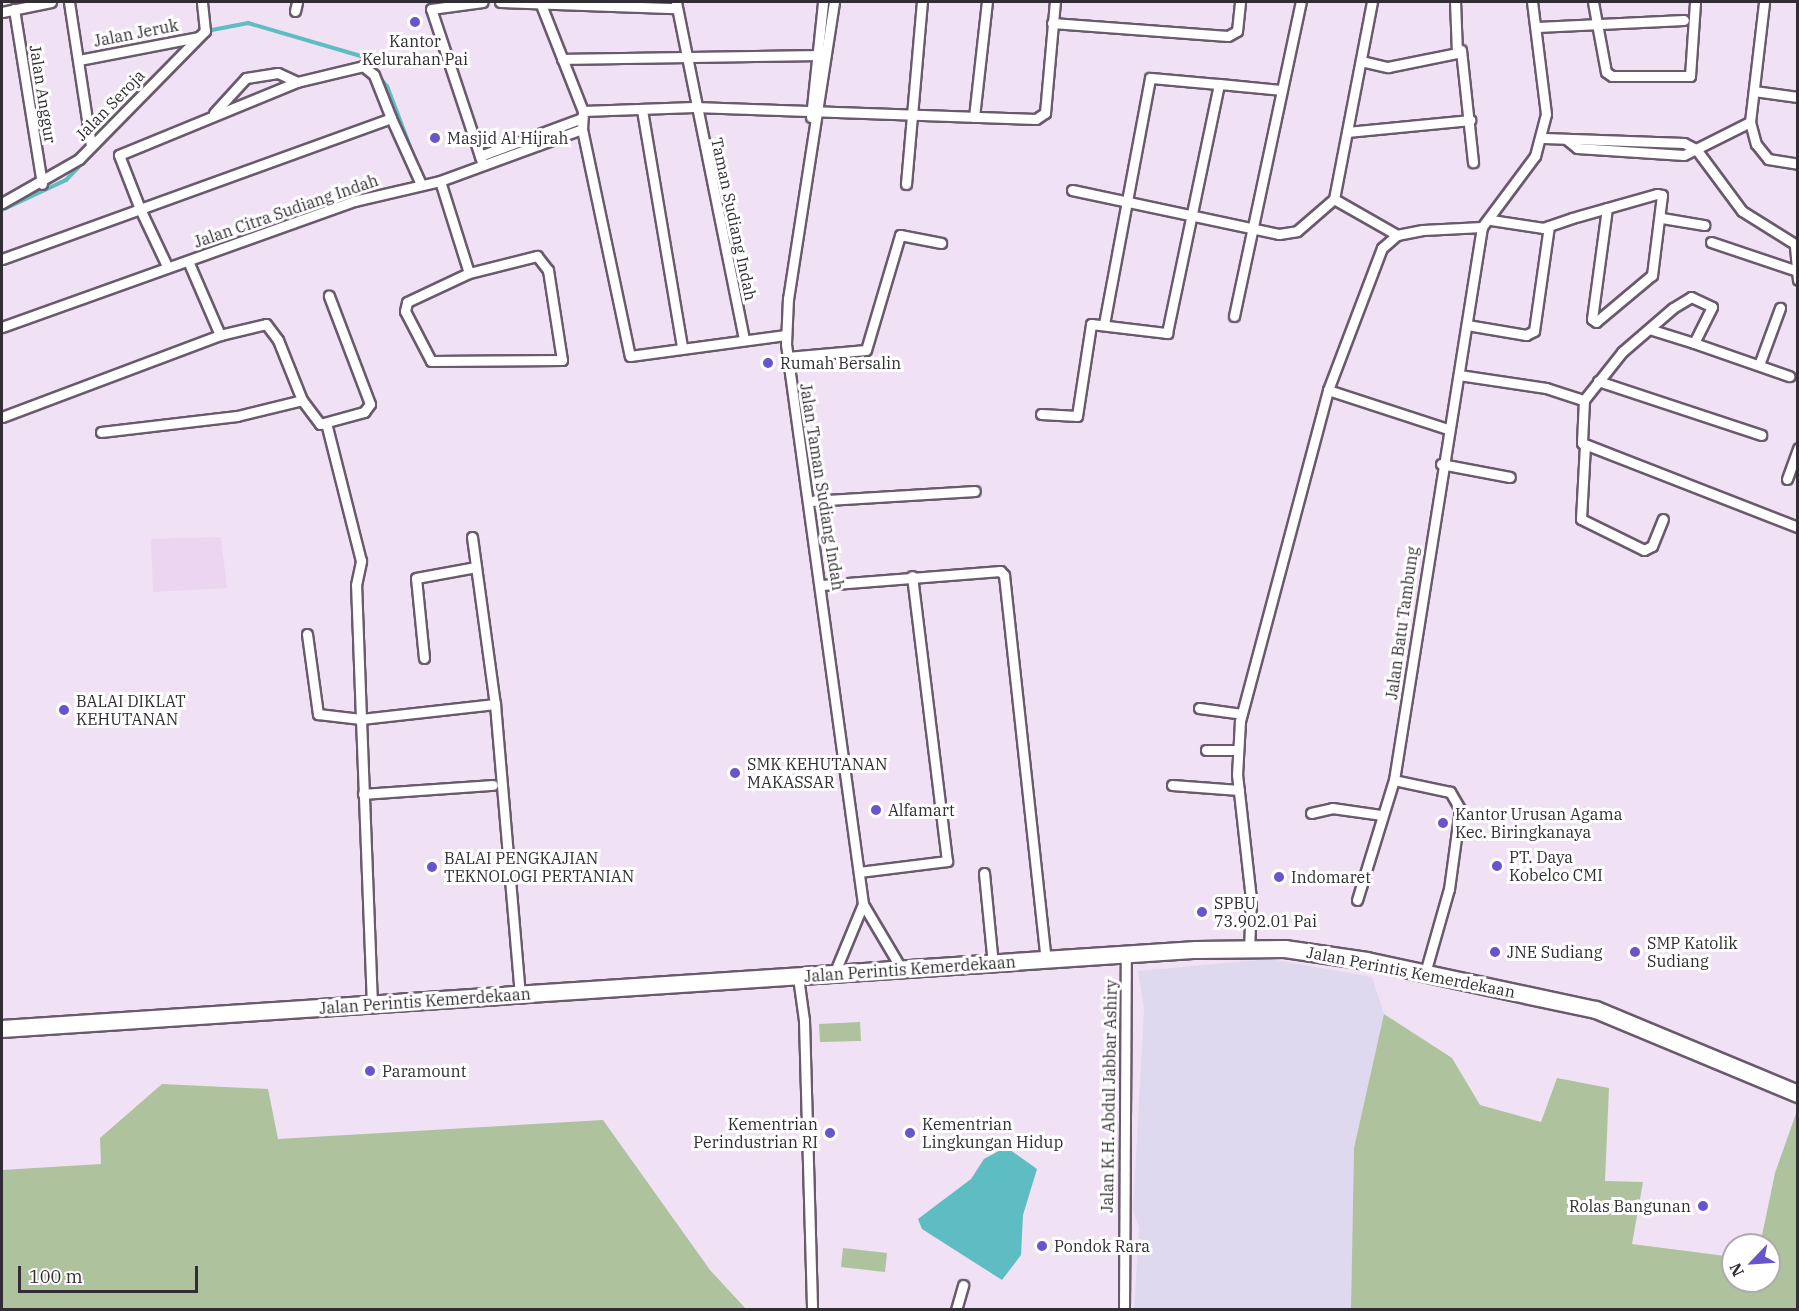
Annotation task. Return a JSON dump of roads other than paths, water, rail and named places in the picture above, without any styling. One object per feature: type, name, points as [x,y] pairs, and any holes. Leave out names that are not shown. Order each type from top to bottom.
[{"type":"highway","name":"Jalan Perintis Kemerdekaan","points":[[2,1029],[1126,955],[1249,951],[1310,952],[1425,973],[1606,1013],[1797,1094]]},
{"type":"street","points":[[2,12],[51,2]]},
{"type":"street","points":[[69,2],[91,146]]},
{"type":"street","points":[[198,37],[207,26],[202,2]]},
{"type":"street","points":[[483,2],[431,9],[481,160],[582,115],[642,110],[694,107],[815,113],[974,117],[1043,116],[1055,2]]},
{"type":"street","points":[[500,2],[676,5]]},
{"type":"street","points":[[540,2],[582,115],[582,129],[626,348],[634,357],[682,347],[786,335]]},
{"type":"street","points":[[815,113],[816,55],[823,2]]},
{"type":"street","name":"Jalan Taman Sudiang Indah","points":[[834,2],[813,125],[786,335],[787,357],[811,501],[864,904],[902,970]]},
{"type":"street","points":[[906,184],[910,115],[922,2]]},
{"type":"street","points":[[974,117],[987,2]]},
{"type":"street","points":[[1052,23],[1228,36],[1237,31],[1240,2]]},
{"type":"street","points":[[1234,316],[1301,2]]},
{"type":"street","points":[[1072,190],[1128,205],[1279,234],[1297,231],[1335,199],[1372,2]]},
{"type":"street","points":[[1455,2],[1473,162]]},
{"type":"street","points":[[1335,199],[1397,235],[1482,227],[1491,220],[1544,138],[1537,27],[1532,2]]},
{"type":"street","points":[[1593,2],[1595,21],[1608,75],[1690,76],[1695,2]]},
{"type":"street","points":[[1764,2],[1750,122],[1756,144],[1768,159],[1797,164]]},
{"type":"street","name":"Taman Sudiang Indah","points":[[676,5],[682,54],[744,339]]},
{"type":"street","name":"Jalan Anggur","points":[[14,9],[42,184]]},
{"type":"street","points":[[1537,27],[1595,21],[1684,20]]},
{"type":"street","name":"Jalan Jeruk","points":[[79,60],[198,37]]},
{"type":"street","name":"Jalan Seroja","points":[[2,203],[42,184],[91,146],[198,37]]},
{"type":"street","points":[[1361,61],[1388,67],[1461,50]]},
{"type":"street","points":[[562,59],[674,60],[682,54],[816,55]]},
{"type":"street","points":[[167,266],[117,157],[212,115],[297,82],[363,66],[374,75],[421,184]]},
{"type":"street","points":[[212,115],[246,78],[278,73],[297,82]]},
{"type":"street","points":[[1104,324],[1150,78],[1281,90]]},
{"type":"street","points":[[1041,414],[1077,416],[1089,326],[1104,324],[1167,333],[1219,84]]},
{"type":"street","points":[[1754,91],[1797,97]]},
{"type":"street","points":[[642,110],[682,347]]},
{"type":"street","points":[[2,259],[391,118]]},
{"type":"street","points":[[1347,132],[1470,120]]},
{"type":"street","points":[[1696,149],[1750,122]]},
{"type":"street","name":"Jalan Citra Sudiang Indah","points":[[2,327],[167,266],[188,261],[354,201],[440,181],[481,160],[582,129]]},
{"type":"street","points":[[1544,138],[1684,143],[1696,149],[1729,199],[1770,233],[1796,246],[1797,280]]},
{"type":"street","points":[[440,181],[470,273]]},
{"type":"street","points":[[1491,220],[1549,226],[1607,208],[1660,193],[1662,218],[1650,279],[1594,322],[1607,208]]},
{"type":"street","points":[[1662,218],[1704,225]]},
{"type":"street","points":[[1467,325],[1526,335],[1534,330],[1549,226]]},
{"type":"street","name":"Jalan Batu Tambung","points":[[1357,900],[1381,815],[1394,780],[1441,464],[1467,325],[1482,227]]},
{"type":"street","points":[[787,357],[864,352],[900,235],[941,243]]},
{"type":"street","points":[[1249,951],[1251,899],[1239,790],[1238,750],[1242,714],[1328,390],[1379,255],[1397,235]]},
{"type":"street","points":[[1711,242],[1797,271]]},
{"type":"street","points":[[521,257],[542,259],[561,360],[431,361],[405,310],[407,302],[470,273],[521,257]]},
{"type":"street","points":[[188,261],[220,335]]},
{"type":"street","points":[[2,417],[220,335],[266,324],[278,340],[302,400],[316,423],[326,423],[364,412],[370,404],[328,296]]},
{"type":"street","points":[[1694,343],[1712,309],[1694,297],[1649,329],[1598,381],[1584,400],[1578,436],[1585,445],[1797,527]]},
{"type":"street","points":[[1759,365],[1780,308]]},
{"type":"street","points":[[1649,329],[1789,376]]},
{"type":"street","points":[[1458,375],[1546,388],[1584,400]]},
{"type":"street","points":[[1598,381],[1761,435]]},
{"type":"street","points":[[1328,390],[1447,429]]},
{"type":"street","points":[[101,432],[237,416],[302,400]]},
{"type":"street","points":[[326,423],[361,561],[356,585],[372,1005]]},
{"type":"street","points":[[1585,445],[1581,519],[1644,550],[1652,546],[1663,519]]},
{"type":"street","points":[[1787,479],[1797,448]]},
{"type":"street","points":[[1441,464],[1509,477]]},
{"type":"street","points":[[811,501],[975,491]]},
{"type":"street","points":[[472,537],[495,704],[519,995]]},
{"type":"street","points":[[424,658],[416,578],[476,567]]},
{"type":"street","points":[[822,585],[912,576],[999,571],[1004,575],[1046,960]]},
{"type":"street","points":[[859,872],[947,861],[912,576]]},
{"type":"street","points":[[307,634],[318,714],[361,718],[495,704]]},
{"type":"street","points":[[1199,708],[1242,714]]},
{"type":"street","points":[[1206,750],[1238,750]]},
{"type":"street","points":[[1394,780],[1450,792],[1460,809],[1449,889],[1425,973]]},
{"type":"street","points":[[363,794],[493,785]]},
{"type":"street","points":[[1172,785],[1239,790]]},
{"type":"street","points":[[1311,813],[1332,808],[1381,815]]},
{"type":"street","points":[[984,873],[993,964]]},
{"type":"street","points":[[834,974],[864,904]]},
{"type":"street","name":"Jalan K.H. Abdul Jabbar Ashiry","points":[[1124,1310],[1126,955]]},
{"type":"street","points":[[798,977],[804,1020],[812,1310]]},
{"type":"street","points":[[956,1310],[963,1285]]},
{"type":"water","points":[[1006,1147],[1037,1169],[1023,1215],[1021,1255],[1002,1280],[922,1229],[918,1219],[971,1179],[984,1159]]},
{"type":"waterway","points":[[2,210],[66,180],[212,30],[248,23],[364,57],[387,86],[417,165]]},
{"type":"waterway","points":[[491,158],[575,126]]},
{"type":"place","name":"Kantor Kelurahan Pai","points":[[415,22]]},
{"type":"place","name":"Masjid Al Hijrah","points":[[435,138]]},
{"type":"place","name":"Rumah Bersalin","points":[[768,363]]},
{"type":"place","name":"BALAI DIKLAT KEHUTANAN","points":[[64,710]]},
{"type":"place","name":"SMK KEHUTANAN MAKASSAR","points":[[735,773]]},
{"type":"place","name":"Alfamart","points":[[876,810]]},
{"type":"place","name":"Kantor Urusan Agama Kec. Biringkanaya","points":[[1443,823]]},
{"type":"place","name":"PT. Daya Kobelco CMI","points":[[1497,866]]},
{"type":"place","name":"BALAI PENGKAJIAN TEKNOLOGI PERTANIAN","points":[[432,867]]},
{"type":"place","name":"Indomaret","points":[[1279,877]]},
{"type":"place","name":"SPBU 73.902.01 Pai","points":[[1202,912]]},
{"type":"place","name":"JNE Sudiang","points":[[1495,952]]},
{"type":"place","name":"SMP Katolik Sudiang","points":[[1635,952]]},
{"type":"place","name":"Paramount","points":[[370,1071]]},
{"type":"place","name":"Kementrian Perindustrian RI","points":[[830,1133]]},
{"type":"place","name":"Kementrian Lingkungan Hidup","points":[[910,1133]]},
{"type":"place","name":"Rolas Bangunan","points":[[1703,1206]]},
{"type":"place","name":"Pondok Rara","points":[[1042,1246]]}]
